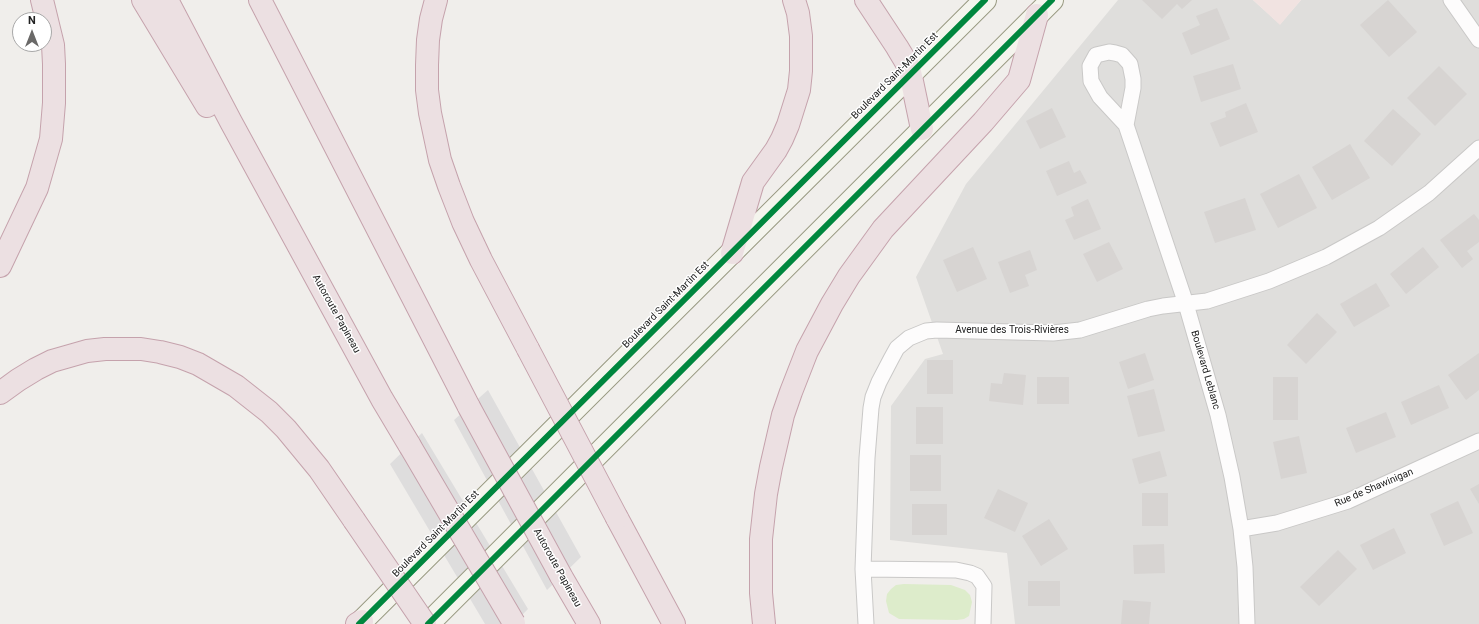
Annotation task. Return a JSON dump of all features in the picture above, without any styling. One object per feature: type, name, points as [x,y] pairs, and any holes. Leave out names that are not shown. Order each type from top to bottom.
[{"type":"highway","points":[[0,266],[37,188],[51,139],[54,103],[53,45],[42,0]]},
{"type":"highway","points":[[143,0],[382,399]]},
{"type":"highway","name":"Autoroute Papineau","points":[[167,0],[231,122],[382,399],[514,623]]},
{"type":"highway","name":"Autoroute Papineau","points":[[260,0],[469,407],[561,576],[589,624]]},
{"type":"highway","points":[[436,0],[428,40],[427,84],[430,113],[440,160],[449,186],[463,222],[481,260],[674,624]]},
{"type":"highway","points":[[732,253],[753,182],[782,139],[788,126],[799,90],[801,71],[801,36],[798,13],[794,0]]},
{"type":"highway","points":[[866,0],[898,47],[911,74],[922,129]]},
{"type":"highway","points":[[764,624],[761,593],[761,539],[766,494],[783,415],[807,350],[849,276],[879,234],[1019,80],[1045,7]]},
{"type":"highway","points":[[0,393],[18,380],[52,361],[87,351],[105,348],[141,349],[180,357],[198,364],[226,379],[252,397],[286,429],[319,470],[426,624]]},
{"type":"main road","name":"Boulevard Saint-Martin Est","points":[[359,623],[985,0]]},
{"type":"main road","points":[[426,624],[1045,7]]},
{"type":"street","points":[[1451,0],[1479,40]]},
{"type":"street","name":"Boulevard Leblanc","points":[[1126,125],[1186,304],[1218,415],[1232,477],[1241,529],[1245,567],[1247,624]]},
{"type":"street","name":"Avenue des Trois-Rivières","points":[[866,624],[864,569],[867,458],[871,408],[873,397],[879,382],[891,359],[898,348],[909,338],[926,331],[937,330],[1053,333],[1080,330],[1148,309],[1207,301],[1270,281],[1326,257],[1379,228],[1429,193],[1479,148]]},
{"type":"street","name":"Rue de Shawinigan","points":[[1241,529],[1277,522],[1348,501],[1479,441]]},
{"type":"street","points":[[864,569],[956,570],[977,576],[984,586],[983,624]]},
{"type":"shaded area","points":[[1118,0],[1253,0],[1280,24],[1301,0],[1479,0],[1479,624],[1015,624],[1007,553],[890,540],[891,406],[925,359],[943,354],[916,277],[966,184]]},
{"type":"shaded area","points":[[1253,0],[1301,0],[1280,25]]},
{"type":"green space","points":[[896,585],[951,585],[965,590],[970,595],[972,602],[969,616],[964,619],[957,620],[899,619],[889,613],[886,601],[887,594]]},
{"type":"pier","points":[[488,390],[581,557],[547,590],[454,420]]},
{"type":"pier","points":[[422,433],[528,609],[513,624],[485,624],[390,464]]},
{"type":"building","points":[[1142,0],[1192,0],[1182,9],[1177,4],[1162,19]]},
{"type":"building","points":[[1388,0],[1417,32],[1389,57],[1360,25]]},
{"type":"building","points":[[1217,8],[1230,39],[1191,55],[1182,33],[1200,25],[1196,16]]},
{"type":"building","points":[[1233,64],[1241,89],[1201,102],[1193,76]]},
{"type":"building","points":[[1439,66],[1467,94],[1435,126],[1407,98]]},
{"type":"building","points":[[1246,103],[1258,132],[1220,147],[1210,123],[1226,117],[1225,112]]},
{"type":"building","points":[[1052,108],[1066,137],[1040,149],[1026,121]]},
{"type":"building","points":[[1393,109],[1421,134],[1392,166],[1364,141]]},
{"type":"building","points":[[1350,144],[1370,178],[1332,200],[1312,167]]},
{"type":"building","points":[[1069,161],[1074,173],[1080,170],[1087,183],[1057,196],[1046,171]]},
{"type":"building","points":[[1299,174],[1317,208],[1278,228],[1260,194]]},
{"type":"building","points":[[1245,198],[1256,230],[1215,243],[1204,212]]},
{"type":"building","points":[[1088,199],[1101,229],[1074,240],[1065,220],[1074,216],[1071,207]]},
{"type":"building","points":[[1474,214],[1479,220],[1479,242],[1467,251],[1473,259],[1462,268],[1440,240]]},
{"type":"building","points":[[1109,242],[1123,269],[1097,282],[1083,254]]},
{"type":"building","points":[[973,247],[987,279],[957,292],[943,260]]},
{"type":"building","points":[[1423,247],[1439,267],[1406,294],[1390,274]]},
{"type":"building","points":[[1030,250],[1037,270],[1025,275],[1029,286],[1010,293],[998,262]]},
{"type":"building","points":[[1376,283],[1390,306],[1354,327],[1340,304]]},
{"type":"building","points":[[1317,313],[1337,332],[1306,364],[1287,345]]},
{"type":"building","points":[[1145,353],[1154,380],[1128,389],[1119,362]]},
{"type":"building","points":[[1479,353],[1479,390],[1466,400],[1448,375]]},
{"type":"building","points":[[927,360],[953,360],[953,394],[927,394]]},
{"type":"building","points":[[1004,373],[1026,375],[1023,405],[989,401],[991,383],[1002,384]]},
{"type":"building","points":[[1037,377],[1069,377],[1069,404],[1037,404]]},
{"type":"building","points":[[1273,377],[1298,377],[1298,420],[1273,420]]},
{"type":"building","points":[[1439,385],[1449,408],[1411,425],[1401,402]]},
{"type":"building","points":[[1154,389],[1165,431],[1138,437],[1127,396]]},
{"type":"building","points":[[916,407],[943,407],[943,444],[916,444]]},
{"type":"building","points":[[1386,412],[1396,437],[1356,453],[1346,428]]},
{"type":"building","points":[[1299,436],[1307,473],[1281,479],[1273,442]]},
{"type":"building","points":[[1160,451],[1167,476],[1139,484],[1132,459]]},
{"type":"building","points":[[910,455],[941,455],[941,491],[910,491]]},
{"type":"building","points":[[1479,484],[1479,504],[1470,489]]},
{"type":"building","points":[[998,489],[1028,503],[1015,532],[984,518]]},
{"type":"building","points":[[1142,493],[1168,493],[1168,526],[1142,526]]},
{"type":"building","points":[[1458,501],[1473,533],[1444,546],[1430,514]]},
{"type":"building","points":[[912,504],[947,504],[947,535],[912,535]]},
{"type":"building","points":[[1049,519],[1068,549],[1041,566],[1022,536]]},
{"type":"building","points":[[1394,528],[1406,553],[1373,570],[1360,545]]},
{"type":"building","points":[[1164,544],[1165,573],[1134,574],[1133,545]]},
{"type":"building","points":[[1338,550],[1357,569],[1319,606],[1300,587]]},
{"type":"building","points":[[1028,581],[1060,581],[1060,606],[1028,606]]},
{"type":"building","points":[[1123,600],[1151,602],[1149,624],[1121,624]]},
{"type":"cycle path","points":[[359,624],[985,0]]},
{"type":"cycle path","points":[[428,624],[1052,0]]}]
